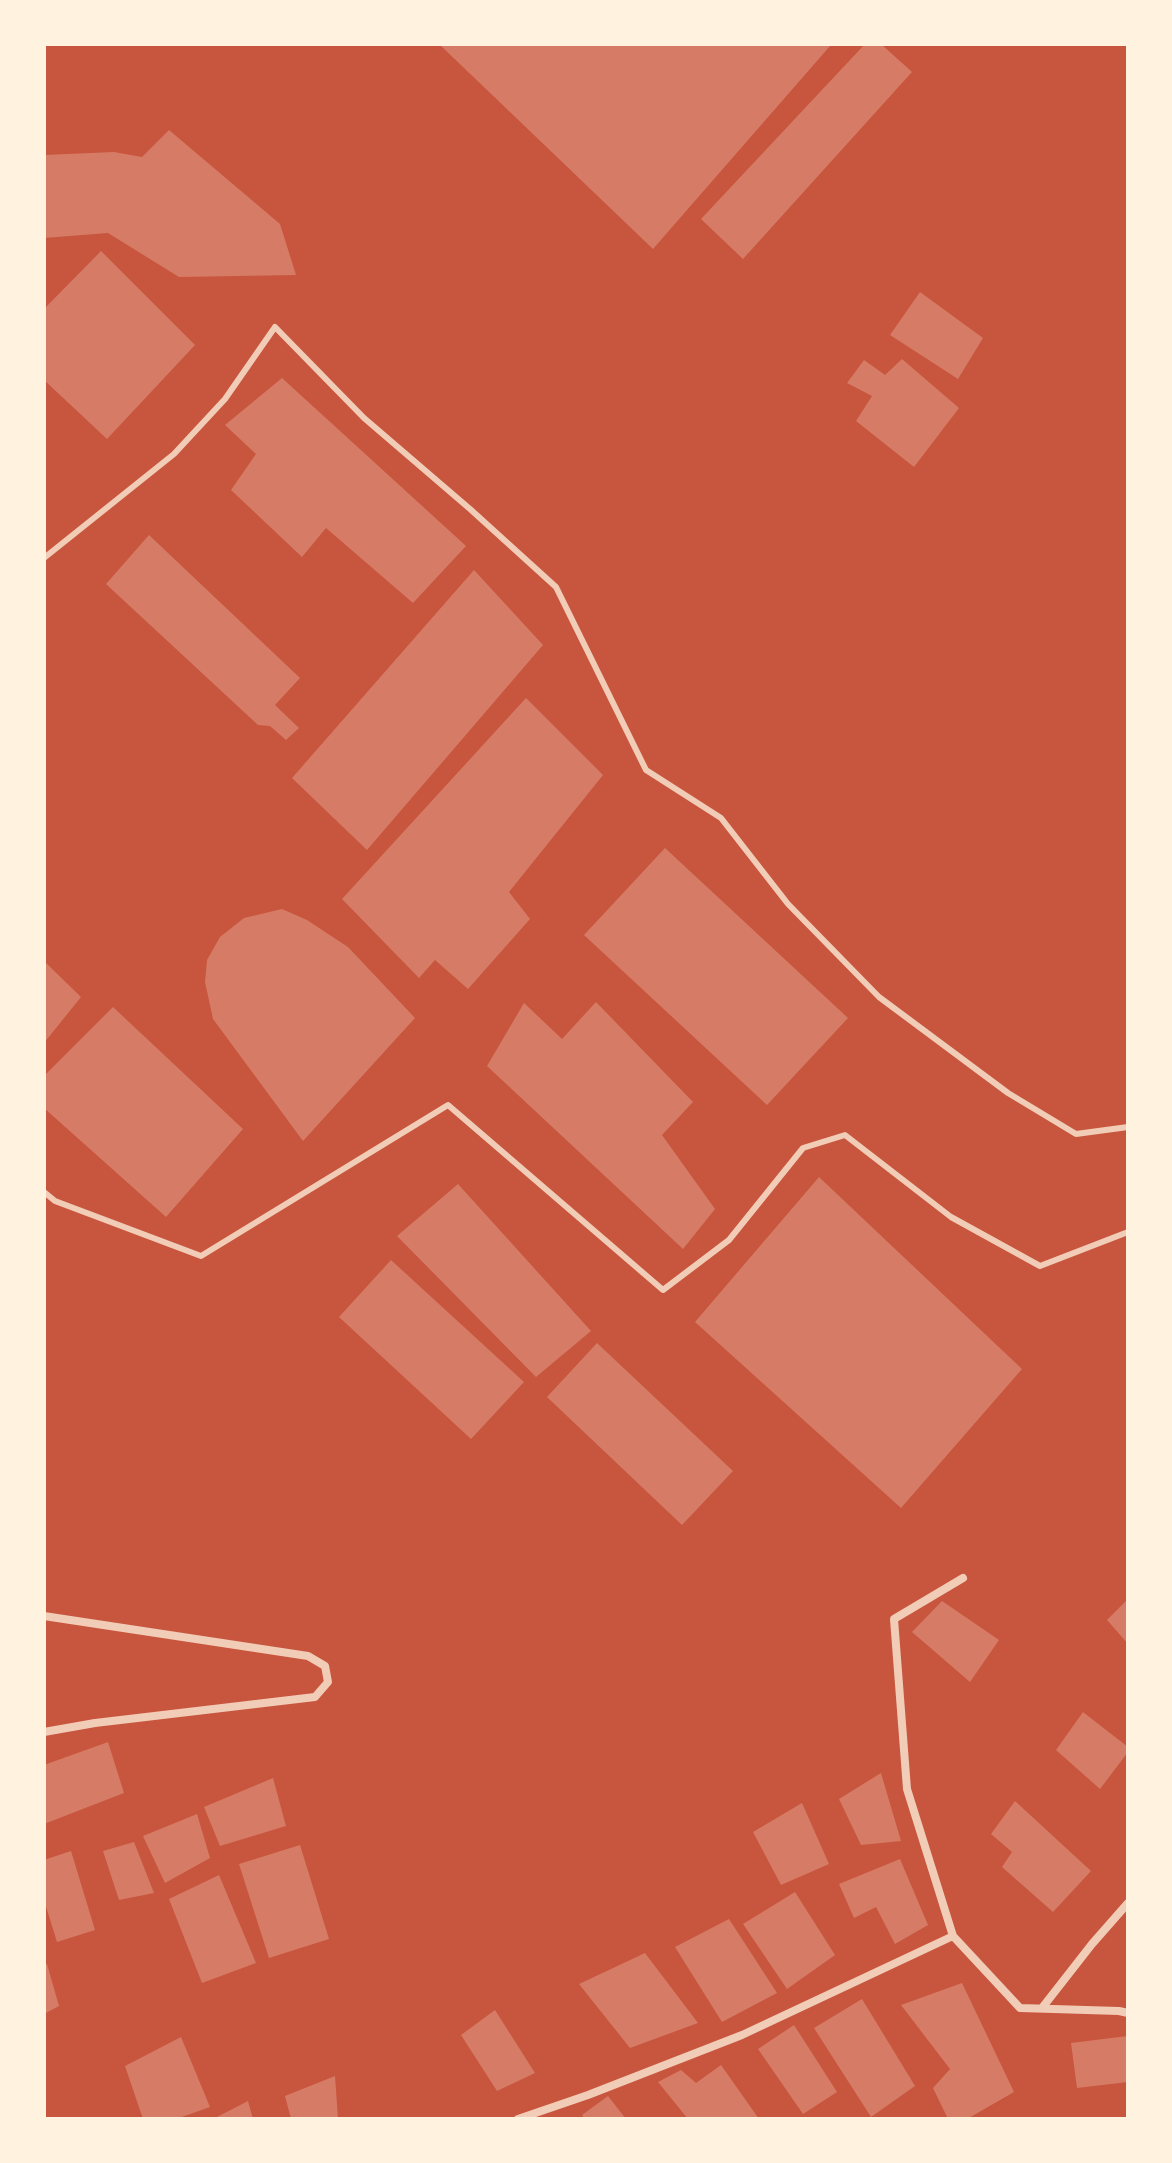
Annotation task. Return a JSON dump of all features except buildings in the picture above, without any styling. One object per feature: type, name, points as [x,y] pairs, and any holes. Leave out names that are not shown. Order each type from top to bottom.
[{"type":"street","points":[[963,1578],[894,1619],[907,1789],[953,1936],[1020,2008],[1128,2013]]},
{"type":"street","points":[[44,1616],[308,1656],[325,1666],[328,1682],[315,1697],[44,1732]]},
{"type":"street","points":[[1042,2008],[1128,1903]]},
{"type":"street","points":[[518,2119],[742,2035],[953,1936]]},
{"type":"lane","points":[[44,558],[174,454],[225,399],[275,327],[364,418],[556,587],[646,770],[721,818],[788,904],[879,997],[1008,1093],[1076,1134],[1128,1127]]},
{"type":"lane","points":[[44,1192],[55,1201],[201,1256],[448,1105],[663,1290],[729,1240],[803,1148],[845,1135],[951,1217],[1040,1266],[1128,1232]]}]
